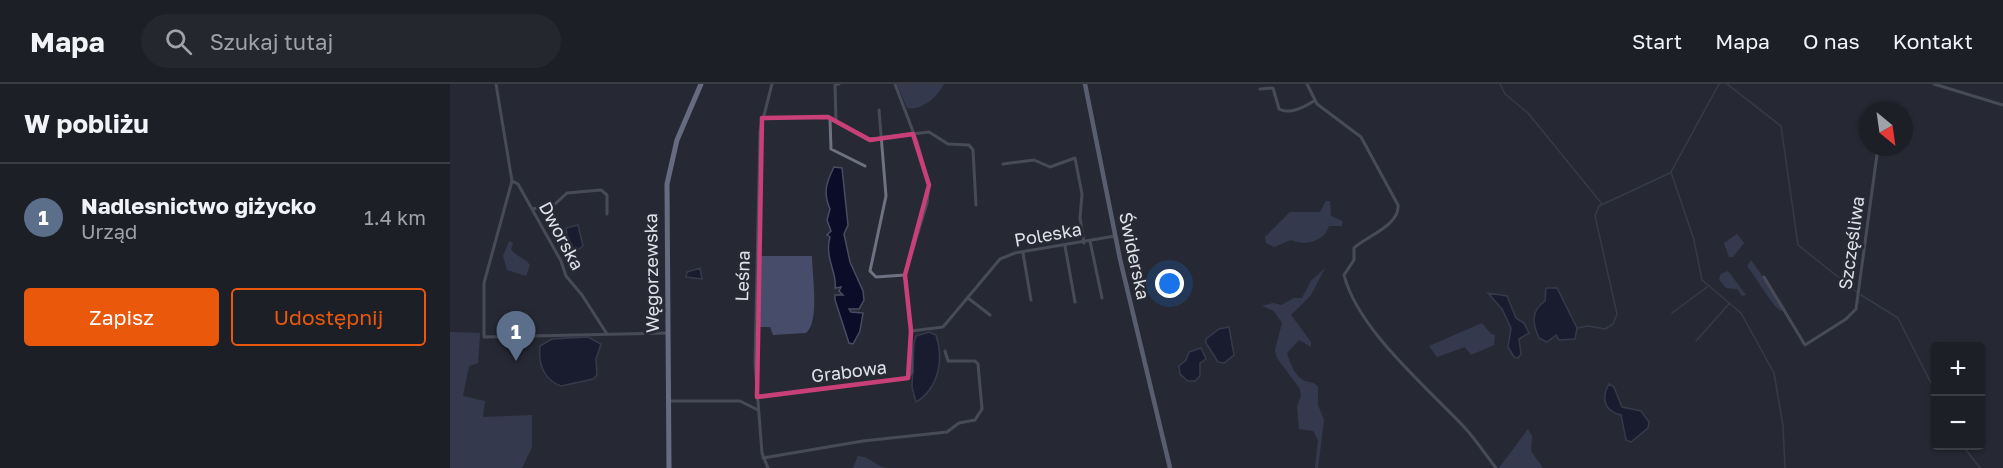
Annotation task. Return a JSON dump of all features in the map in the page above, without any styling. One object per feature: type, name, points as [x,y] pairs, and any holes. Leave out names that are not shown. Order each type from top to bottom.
[{"type":"main road","name":"Węgorzewska","points":[[669,468],[668,178],[677,140],[701,84]]},
{"type":"street","name":"Dworska","points":[[496,84],[512,181],[517,183],[532,209],[561,261],[566,276],[582,295],[607,334]]},
{"type":"street","name":"Leśna","points":[[768,468],[763,458],[755,363],[762,118],[772,84]]},
{"type":"street","points":[[836,122],[835,85],[839,84]]},
{"type":"street","points":[[895,84],[927,172],[929,194],[905,275],[911,331]]},
{"type":"street","name":"Świderska","points":[[1085,84],[1115,236],[1170,468]]},
{"type":"street","points":[[1307,84],[1314,101],[1361,137],[1398,205],[1397,214],[1393,220],[1354,248],[1354,260],[1344,272],[1346,282],[1361,314],[1470,434],[1496,468]]},
{"type":"street","points":[[1934,84],[2003,105]]},
{"type":"street","points":[[1260,89],[1273,88],[1279,109],[1290,111],[1314,101]]},
{"type":"street","points":[[879,110],[886,201],[870,271],[876,277],[905,275]]},
{"type":"street","points":[[762,118],[830,119],[867,139],[929,132],[948,144],[972,147],[976,205]]},
{"type":"street","points":[[830,119],[831,149],[865,166]]},
{"type":"street","name":"Szczęśliwa","points":[[1764,277],[1805,345],[1846,319],[1856,309],[1877,156]]},
{"type":"street","points":[[1002,164],[1034,160],[1050,167],[1075,158],[1082,194],[1080,218],[1084,243]]},
{"type":"street","points":[[512,181],[484,283],[484,337],[668,333]]},
{"type":"street","points":[[532,209],[554,205],[567,194],[601,190],[607,195],[607,214]]},
{"type":"street","name":"Poleska","points":[[911,331],[943,327],[1000,259],[1115,236]]},
{"type":"street","points":[[1090,241],[1102,298]]},
{"type":"street","points":[[1065,246],[1075,302]]},
{"type":"street","points":[[1023,253],[1031,300]]},
{"type":"street","points":[[969,298],[990,315]]},
{"type":"street","name":"Grabowa","points":[[757,397],[908,378],[912,372],[911,331]]},
{"type":"street","points":[[763,458],[947,432],[959,423],[975,420],[982,409],[978,364],[975,361],[948,361],[945,351]]},
{"type":"street","points":[[669,401],[740,401],[758,410]]},
{"type":"highlighted area","points":[[828,117],[870,140],[913,134],[929,185],[905,275],[911,331],[908,378],[757,397],[762,118]]},
{"type":"shaded area","points":[[897,84],[944,84],[928,102],[918,107],[907,108]]},
{"type":"shaded area","points":[[834,167],[842,168],[848,225],[844,234],[850,262],[863,291],[864,300],[859,309],[849,309],[851,312],[863,313],[860,331],[853,344],[849,343],[835,300],[835,295],[843,295],[839,291],[841,287],[835,288],[835,277],[829,252],[830,237],[827,235],[831,231],[827,220],[830,209],[826,188]]},
{"type":"shaded area","points":[[1326,201],[1330,201],[1331,216],[1342,221],[1342,226],[1329,226],[1323,236],[1313,241],[1302,243],[1291,240],[1274,247],[1266,243],[1265,237],[1290,212],[1320,212]]},
{"type":"shaded area","points":[[578,225],[583,246],[576,251],[569,252],[566,228]]},
{"type":"shaded area","points":[[1737,234],[1744,243],[1733,257],[1729,257],[1724,243]]},
{"type":"shaded area","points":[[509,241],[513,243],[511,249],[513,252],[530,265],[526,276],[507,270],[503,256]]},
{"type":"shaded area","points":[[761,256],[812,256],[814,309],[813,319],[806,333],[773,335],[770,327],[759,327]]},
{"type":"shaded area","points":[[1751,260],[1785,308],[1781,311],[1747,266]]},
{"type":"shaded area","points":[[700,268],[702,279],[686,277],[687,272]]},
{"type":"shaded area","points":[[1325,268],[1311,295],[1291,315],[1311,342],[1311,347],[1299,340],[1287,353],[1298,376],[1318,387],[1318,405],[1324,420],[1318,468],[1315,468],[1318,440],[1313,431],[1299,429],[1297,406],[1301,396],[1300,389],[1277,358],[1275,350],[1282,323],[1274,311],[1262,306],[1273,303],[1281,305],[1294,298],[1302,298],[1311,281]]},
{"type":"shaded area","points":[[1728,271],[1746,295],[1742,296],[1737,289],[1726,288],[1719,279],[1721,274]]},
{"type":"shaded area","points":[[1546,288],[1557,288],[1577,328],[1575,339],[1559,340],[1556,335],[1547,342],[1539,338],[1534,318],[1537,309],[1545,301]]},
{"type":"shaded area","points":[[1488,293],[1507,296],[1516,318],[1524,323],[1529,333],[1519,339],[1521,354],[1518,358],[1514,357],[1508,347],[1511,328],[1502,309]]},
{"type":"shaded area","points":[[1482,323],[1491,334],[1495,335],[1494,345],[1471,355],[1465,347],[1437,357],[1429,346]]},
{"type":"shaded area","points":[[1229,327],[1234,355],[1224,363],[1218,362],[1206,343],[1206,339],[1219,329]]},
{"type":"shaded area","points":[[450,332],[480,333],[478,363],[469,366],[463,396],[485,401],[483,417],[532,415],[532,447],[522,468],[450,468]]},
{"type":"shaded area","points":[[929,332],[936,335],[939,354],[938,372],[930,389],[916,402],[912,387],[914,343],[916,336]]},
{"type":"shaded area","points":[[588,337],[601,344],[596,359],[597,375],[593,379],[561,386],[550,380],[541,365],[540,346],[552,339]]},
{"type":"shaded area","points":[[1201,348],[1206,359],[1200,363],[1200,376],[1195,381],[1188,381],[1180,374],[1179,366],[1186,360],[1189,352]]},
{"type":"shaded area","points":[[1609,384],[1614,387],[1622,407],[1641,411],[1649,422],[1648,428],[1631,442],[1626,440],[1621,415],[1611,410],[1606,403],[1605,394]]},
{"type":"shaded area","points":[[1528,429],[1532,436],[1531,451],[1543,468],[1499,468]]},
{"type":"shaded area","points":[[858,456],[866,458],[887,468],[853,468]]},
{"type":"waterway","points":[[1500,84],[1505,94],[1528,113],[1602,204]]},
{"type":"waterway","points":[[1719,84],[1671,172],[1694,240],[1702,280],[1741,313],[1774,373],[1783,426],[1785,468]]},
{"type":"waterway","points":[[1727,84],[1781,126],[1798,245],[1857,292]]},
{"type":"waterway","points":[[1577,328],[1588,326],[1605,329],[1613,324],[1617,314],[1595,216],[1599,206],[1670,173]]},
{"type":"waterway","points":[[1672,313],[1707,287]]},
{"type":"waterway","points":[[1861,295],[1898,318],[1931,383]]},
{"type":"waterway","points":[[1696,341],[1729,304]]},
{"type":"waterway","points":[[1966,450],[1980,468]]},
{"type":"place","name":"Nadlesnictwo giżycko","points":[[516,361]]}]
